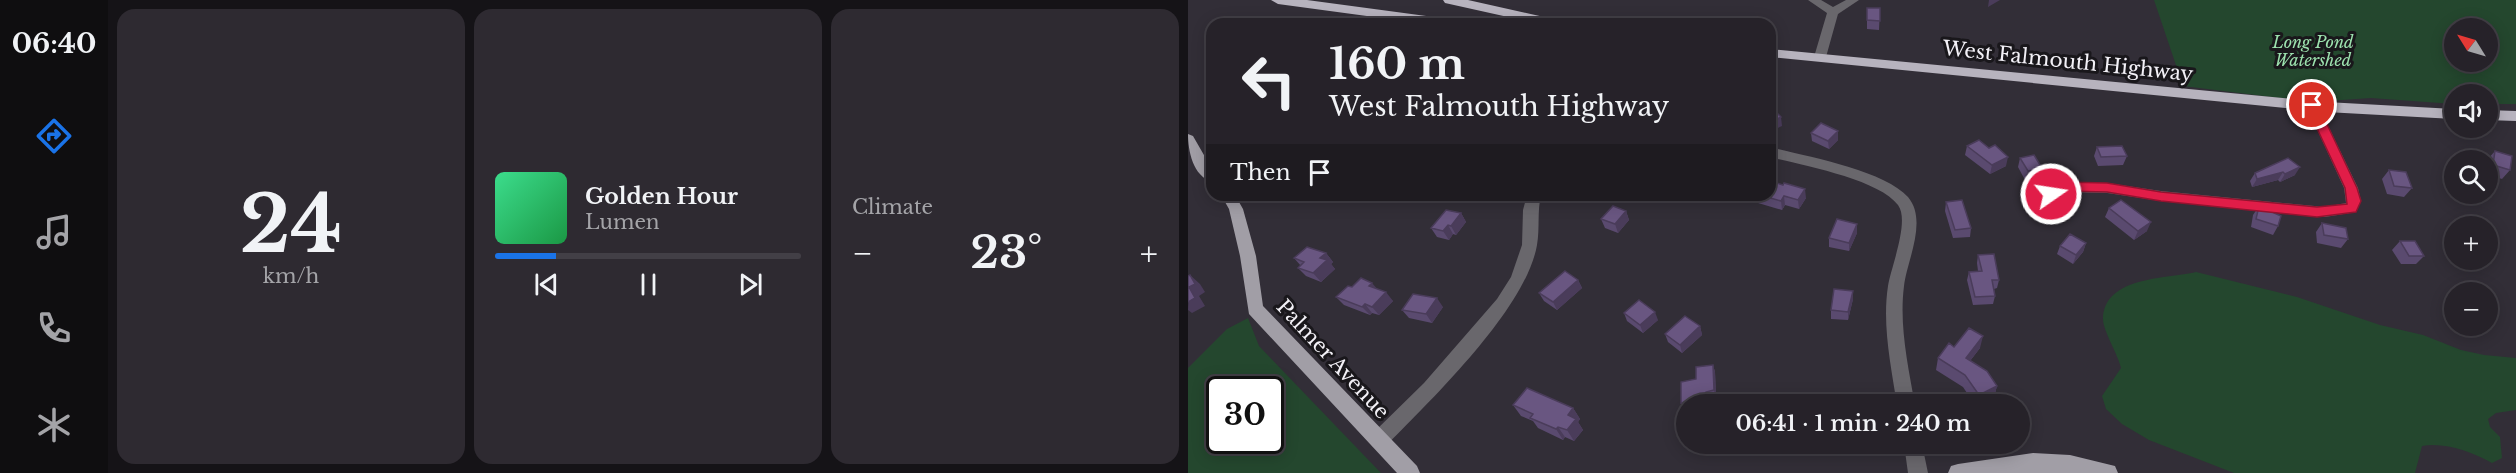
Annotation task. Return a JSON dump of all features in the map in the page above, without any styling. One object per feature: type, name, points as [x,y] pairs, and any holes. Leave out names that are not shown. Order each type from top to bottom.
[{"type":"highway","points":[[1278,0],[1412,18]]},
{"type":"highway","points":[[1450,0],[1530,18]]},
{"type":"highway","name":"West Falmouth Highway","points":[[1776,53],[2312,105],[2444,113]]},
{"type":"highway","points":[[2498,115],[2516,116]]},
{"type":"main road","points":[[1188,140],[1206,171]]},
{"type":"main road","name":"Palmer Avenue","points":[[1231,201],[1236,209],[1246,247],[1256,309],[1410,473]]},
{"type":"main road","points":[[1958,473],[2019,462],[2051,461],[2081,465],[2108,473]]},
{"type":"street","points":[[1813,0],[1833,12]]},
{"type":"street","points":[[1820,57],[1833,12],[1854,0]]},
{"type":"street","points":[[2050,220],[2051,194],[2062,187],[2107,188],[2161,196],[2325,212],[2351,208],[2355,201],[2351,188],[2312,105]]},
{"type":"street","points":[[1776,154],[1840,171],[1883,187],[1904,201],[1907,235],[1896,286],[1896,333],[1904,394]]},
{"type":"street","points":[[1379,440],[1430,389],[1503,304],[1518,279],[1530,245],[1530,210],[1532,201]]},
{"type":"street","points":[[1915,454],[1918,473]]},
{"type":"green space","name":"Long Pond Watershed","points":[[2154,0],[2516,0],[2516,104],[2498,104],[2498,84],[2444,84],[2444,103],[2371,98],[2312,102],[2183,86]]},
{"type":"green space","points":[[2196,272],[2297,297],[2380,325],[2423,335],[2461,350],[2516,358],[2516,410],[2496,413],[2488,419],[2490,427],[2500,437],[2502,458],[2492,463],[2459,449],[2431,445],[2422,446],[2415,473],[2234,473],[2149,440],[2122,424],[2106,409],[2102,396],[2121,368],[2104,324],[2106,305],[2114,294],[2125,287],[2139,282]]},
{"type":"green space","points":[[1248,318],[1259,346],[1381,473],[1188,473],[1188,368],[1227,329]]},
{"type":"building","points":[[1867,8],[1880,8],[1880,21],[1867,20]]},
{"type":"building","points":[[1821,123],[1838,131],[1828,141],[1811,133]]},
{"type":"building","points":[[1979,140],[1989,148],[1995,145],[2008,157],[1992,165],[1967,146]]},
{"type":"building","points":[[2122,146],[2127,156],[2101,157],[2097,147]]},
{"type":"building","points":[[2498,152],[2512,156],[2510,170],[2498,166]]},
{"type":"building","points":[[2034,155],[2042,168],[2028,171],[2020,158]]},
{"type":"building","points":[[2288,158],[2300,167],[2285,174],[2283,172],[2257,179],[2255,173]]},
{"type":"building","points":[[2389,170],[2406,172],[2412,188],[2394,186]]},
{"type":"building","points":[[1776,183],[1805,189],[1798,200],[1784,196],[1781,201],[1776,200]]},
{"type":"building","points":[[1962,200],[1971,228],[1955,230],[1946,202]]},
{"type":"building","points":[[2121,200],[2151,222],[2138,231],[2109,208]]},
{"type":"building","points":[[1613,206],[1626,211],[1615,224],[1601,219]]},
{"type":"building","points":[[2259,206],[2281,216],[2278,226],[2256,219]]},
{"type":"building","points":[[1446,210],[1461,213],[1451,226],[1448,225],[1443,231],[1431,228]]},
{"type":"building","points":[[1837,219],[1857,224],[1849,243],[1829,238]]},
{"type":"building","points":[[2322,223],[2346,228],[2348,239],[2324,235]]},
{"type":"building","points":[[2070,234],[2086,243],[2076,255],[2060,246]]},
{"type":"building","points":[[2400,241],[2415,241],[2424,256],[2409,256]]},
{"type":"building","points":[[1307,247],[1326,253],[1320,258],[1327,260],[1313,273],[1298,268],[1304,262],[1294,258]]},
{"type":"building","points":[[1994,254],[1999,280],[1992,280],[1995,296],[1975,297],[1969,272],[1982,271],[1978,255]]},
{"type":"building","points":[[1565,271],[1578,280],[1553,302],[1539,293]]},
{"type":"building","points":[[1190,275],[1195,284],[1189,287],[1195,298],[1188,302],[1188,276]]},
{"type":"building","points":[[1361,278],[1372,283],[1369,286],[1386,292],[1372,307],[1365,304],[1362,307],[1336,297],[1348,286],[1352,287]]},
{"type":"building","points":[[1834,289],[1853,291],[1848,312],[1831,310]]},
{"type":"building","points":[[1413,294],[1437,298],[1426,314],[1402,310]]},
{"type":"building","points":[[1639,300],[1655,312],[1640,325],[1624,313]]},
{"type":"building","points":[[1685,316],[1700,326],[1680,345],[1665,334]]},
{"type":"building","points":[[1969,328],[1983,336],[1966,358],[1987,371],[1997,386],[1978,394],[1965,375],[1938,358],[1949,343],[1954,347]]},
{"type":"building","points":[[1713,365],[1714,390],[1706,394],[1681,394],[1681,382],[1696,379],[1696,367]]},
{"type":"building","points":[[1527,388],[1573,408],[1568,415],[1576,419],[1567,430],[1558,427],[1556,429],[1530,418],[1533,414],[1513,405]]},
{"type":"route","points":[[2051,194],[2062,187],[2107,188],[2161,196],[2317,212],[2342,211],[2351,208],[2355,201],[2351,188],[2312,105]]}]
